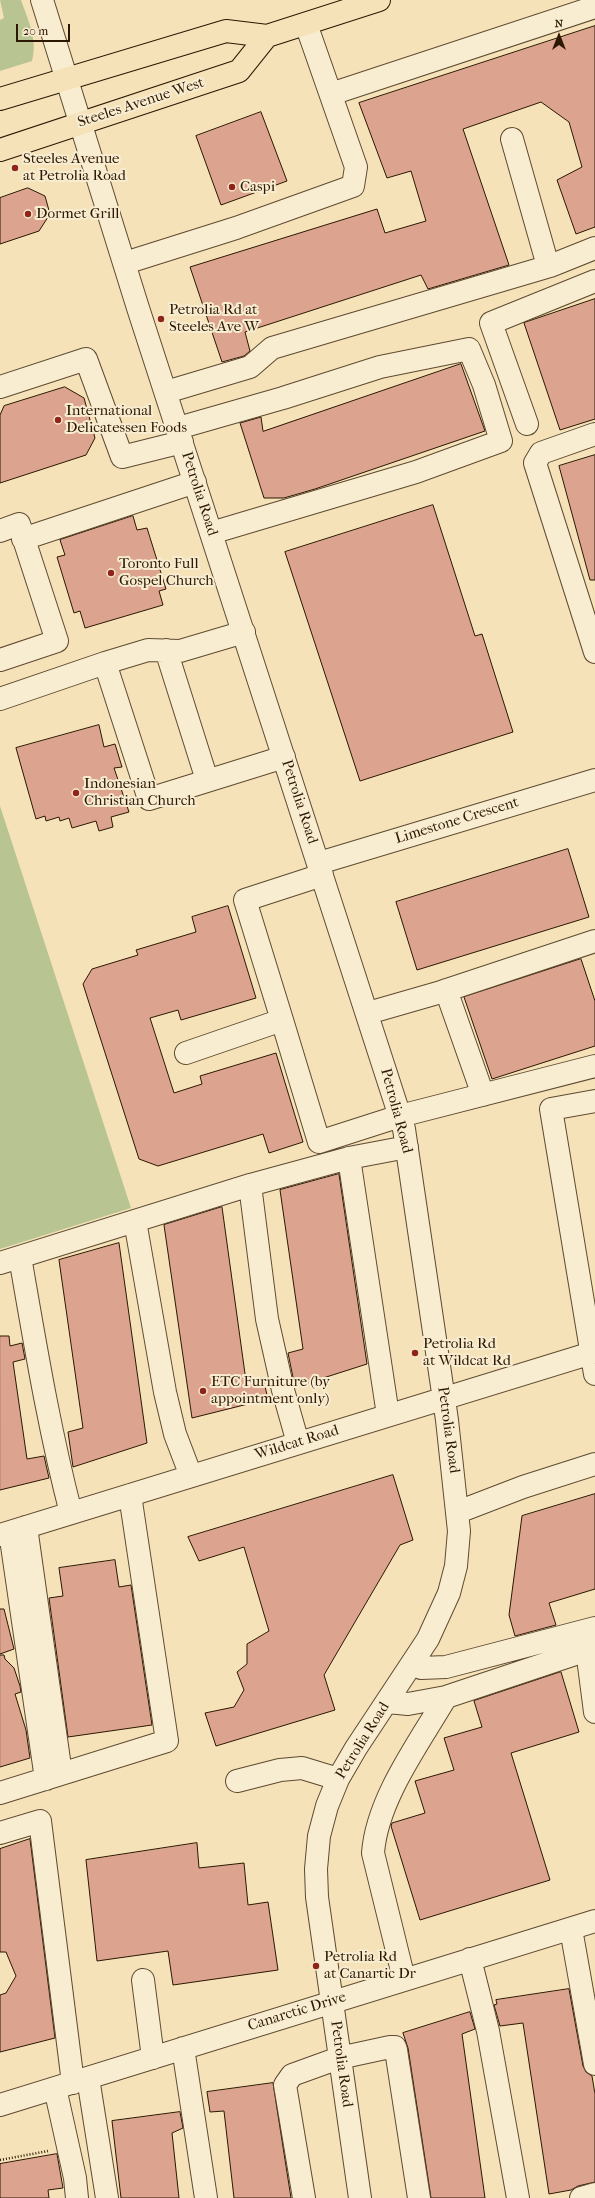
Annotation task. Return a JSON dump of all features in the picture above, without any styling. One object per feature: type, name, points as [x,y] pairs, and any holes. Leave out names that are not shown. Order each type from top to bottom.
[{"type":"main road","points":[[0,99],[226,31],[267,36],[379,0]]},
{"type":"main road","name":"Steeles Avenue West","points":[[0,150],[239,71],[267,36]]},
{"type":"street","name":"Petrolia Road","points":[[42,0],[211,533],[368,1012],[400,1116],[407,1147],[444,1398],[458,1512],[459,1547],[449,1594],[439,1619],[414,1664],[356,1748],[338,1779],[327,1806],[319,1836],[316,1869],[317,1897],[360,2198]]},
{"type":"street","points":[[331,94],[595,7]]},
{"type":"street","points":[[125,263],[236,228],[352,186],[356,167],[306,24]]},
{"type":"street","points":[[512,138],[548,266]]},
{"type":"street","points":[[166,392],[250,367],[272,348],[548,266],[595,248]]},
{"type":"street","points":[[527,424],[491,323],[595,281]]},
{"type":"street","points":[[0,387],[86,359],[122,457],[283,398],[380,367],[469,349],[484,385],[501,441],[416,472],[211,533]]},
{"type":"street","points":[[595,434],[541,453],[535,463],[595,652]]},
{"type":"street","points":[[23,539],[195,482]]},
{"type":"street","points":[[0,531],[19,524],[57,641],[0,660]]},
{"type":"street","points":[[0,699],[148,650],[180,651],[244,632]]},
{"type":"street","points":[[166,650],[207,780]]},
{"type":"street","points":[[105,664],[149,798],[284,757]]},
{"type":"street","name":"Limestone Crescent","points":[[282,1020],[245,900],[321,869],[595,780]]},
{"type":"street","points":[[368,1012],[446,990],[595,941]]},
{"type":"street","points":[[446,990],[483,1095]]},
{"type":"street","points":[[186,1053],[282,1020],[319,1142],[400,1116],[595,1066]]},
{"type":"street","points":[[595,1101],[551,1108],[593,1352],[595,1374]]},
{"type":"street","points":[[0,1263],[250,1185],[350,1158],[407,1147]]},
{"type":"street","points":[[350,1158],[388,1416]]},
{"type":"street","points":[[250,1185],[267,1319],[283,1390],[298,1443]]},
{"type":"street","points":[[134,1220],[165,1392],[175,1434],[191,1476]]},
{"type":"street","points":[[20,1256],[42,1383],[71,1513]]},
{"type":"street","name":"Wildcat Road","points":[[12,1531],[593,1352]]},
{"type":"street","points":[[458,1512],[523,1487],[595,1464]]},
{"type":"street","points":[[0,1793],[167,1741],[130,1495]]},
{"type":"street","points":[[12,1531],[54,1776]]},
{"type":"street","points":[[414,1664],[421,1668],[446,1667],[591,1639]]},
{"type":"street","points":[[388,1702],[408,1704],[446,1697],[591,1639]]},
{"type":"street","points":[[591,1639],[595,1712]]},
{"type":"street","points":[[404,1980],[376,1871],[373,1853],[374,1838],[379,1821],[395,1785],[446,1697]]},
{"type":"street","points":[[237,1782],[280,1770],[302,1768],[338,1779]]},
{"type":"street","points":[[0,1833],[40,1821],[72,2083],[107,2198]]},
{"type":"street","name":"Canarctic Drive","points":[[0,2105],[595,1921]]},
{"type":"street","points":[[571,1929],[595,2064]]},
{"type":"street","points":[[470,1959],[488,2031],[518,2198]]},
{"type":"street","points":[[143,1980],[153,2058]]},
{"type":"street","points":[[304,2198],[285,2084],[292,2074],[339,2058],[395,2047],[419,2198]]},
{"type":"street","points":[[183,2048],[206,2198]]},
{"type":"street","points":[[72,2083],[68,2148],[77,2198]]},
{"type":"street","points":[[581,2198],[595,2194]]},
{"type":"path","points":[[0,2160],[68,2148]]},
{"type":"green space","points":[[0,0],[21,0],[33,38],[34,53],[32,61],[0,71],[0,20],[4,18]]},
{"type":"green space","points":[[0,806],[131,1208],[0,1249]]},
{"type":"building","points":[[595,26],[595,227],[576,234],[557,180],[582,167],[569,122],[541,102],[463,129],[509,265],[428,289],[421,275],[245,332],[250,351],[244,356],[222,362],[190,267],[377,209],[385,233],[426,221],[411,171],[387,178],[359,103]]},
{"type":"building","points":[[261,112],[287,181],[221,205],[196,136]]},
{"type":"building","points":[[28,188],[45,196],[50,214],[39,231],[0,244],[0,198]]},
{"type":"building","points":[[595,299],[595,419],[560,430],[524,323]]},
{"type":"building","points":[[461,364],[485,431],[315,489],[284,498],[264,498],[240,423],[261,417],[263,431]]},
{"type":"building","points":[[65,387],[84,398],[95,438],[86,455],[0,483],[0,415],[4,406]]},
{"type":"building","points":[[595,455],[595,580],[590,580],[559,466]]},
{"type":"building","points":[[433,505],[475,636],[482,634],[513,732],[360,781],[285,552]]},
{"type":"building","name":"Toronto Full Gospel Church","points":[[133,516],[137,530],[147,528],[166,589],[159,591],[163,605],[85,628],[80,611],[74,613],[57,557],[65,555],[60,540]]},
{"type":"building","name":"Indonesian Christian Church","points":[[99,725],[104,747],[115,744],[122,767],[114,768],[129,812],[111,817],[113,827],[99,831],[96,821],[72,828],[69,818],[60,821],[59,817],[46,821],[45,816],[36,819],[16,748]]},
{"type":"building","points":[[568,849],[589,917],[417,970],[396,902]]},
{"type":"building","points":[[228,906],[256,998],[181,1020],[178,1010],[150,1018],[174,1093],[202,1084],[200,1076],[276,1053],[303,1142],[269,1153],[263,1134],[158,1166],[139,1159],[83,984],[92,969],[138,955],[136,950],[196,932],[192,917]]},
{"type":"building","points":[[581,959],[595,1001],[595,1046],[492,1079],[464,997]]},
{"type":"building","points":[[339,1174],[367,1364],[295,1387],[288,1353],[303,1349],[280,1190]]},
{"type":"building","points":[[222,1207],[246,1381],[263,1378],[268,1399],[192,1418],[164,1225]]},
{"type":"building","points":[[119,1243],[147,1443],[73,1467],[68,1432],[83,1428],[59,1260]]},
{"type":"building","points":[[0,1336],[9,1336],[10,1346],[22,1343],[25,1359],[13,1362],[27,1459],[44,1456],[49,1478],[0,1490]]},
{"type":"building","points":[[393,1475],[413,1540],[400,1545],[324,1675],[335,1710],[216,1746],[205,1713],[234,1707],[244,1690],[237,1672],[247,1664],[247,1644],[269,1631],[244,1547],[199,1561],[188,1537]]},
{"type":"building","points":[[595,1494],[595,1589],[549,1603],[556,1625],[515,1636],[509,1615],[522,1516]]},
{"type":"building","points":[[115,1560],[119,1587],[131,1585],[152,1725],[68,1737],[49,1598],[63,1596],[59,1568]]},
{"type":"building","points":[[0,1609],[4,1609],[14,1649],[0,1654]]},
{"type":"building","points":[[0,1655],[4,1655],[5,1659],[14,1668],[20,1686],[21,1692],[15,1694],[26,1730],[30,1758],[0,1767]]},
{"type":"building","points":[[561,1672],[579,1732],[511,1753],[550,1880],[420,1920],[391,1826],[392,1823],[425,1813],[415,1781],[454,1770],[444,1738],[482,1727],[474,1701]]},
{"type":"building","points":[[30,1839],[55,2038],[0,2052],[0,1995],[6,1993],[16,1976],[6,1952],[0,1952],[0,1849]]},
{"type":"building","points":[[197,1843],[199,1868],[244,1863],[248,1905],[268,1902],[278,1970],[173,1985],[168,1951],[97,1961],[86,1860]]},
{"type":"building","points":[[569,1989],[583,2066],[586,2072],[592,2076],[595,2094],[595,2182],[578,2186],[571,2190],[549,2194],[523,2023],[500,2026],[494,2005],[497,2004],[496,2000]]},
{"type":"building","points":[[470,2012],[475,2029],[462,2034],[485,2198],[431,2198],[408,2048],[403,2033]]},
{"type":"building","points":[[273,2083],[291,2198],[234,2198],[224,2111],[210,2112],[207,2092]]},
{"type":"building","points":[[180,2112],[183,2128],[172,2133],[179,2198],[121,2198],[112,2121]]},
{"type":"building","points":[[57,2154],[63,2188],[48,2190],[49,2198],[0,2198],[0,2164]]},
{"type":"place","name":"Steeles Avenue at Petrolia Road","points":[[15,168]]},
{"type":"place","name":"Caspi","points":[[232,187]]},
{"type":"place","name":"Dormet Grill","points":[[28,214]]},
{"type":"place","name":"Petrolia Rd at Steeles Ave W","points":[[161,319]]},
{"type":"place","name":"International Delicatessen Foods","points":[[58,420]]},
{"type":"place","name":"Toronto Full Gospel Church","points":[[111,573]]},
{"type":"place","name":"Indonesian Christian Church","points":[[76,793]]},
{"type":"place","name":"Petrolia Rd at Wildcat Rd","points":[[415,1353]]},
{"type":"place","name":"ETC Furniture (by appointment only)","points":[[203,1391]]},
{"type":"place","name":"Petrolia Rd at Canartic Dr","points":[[316,1966]]}]
